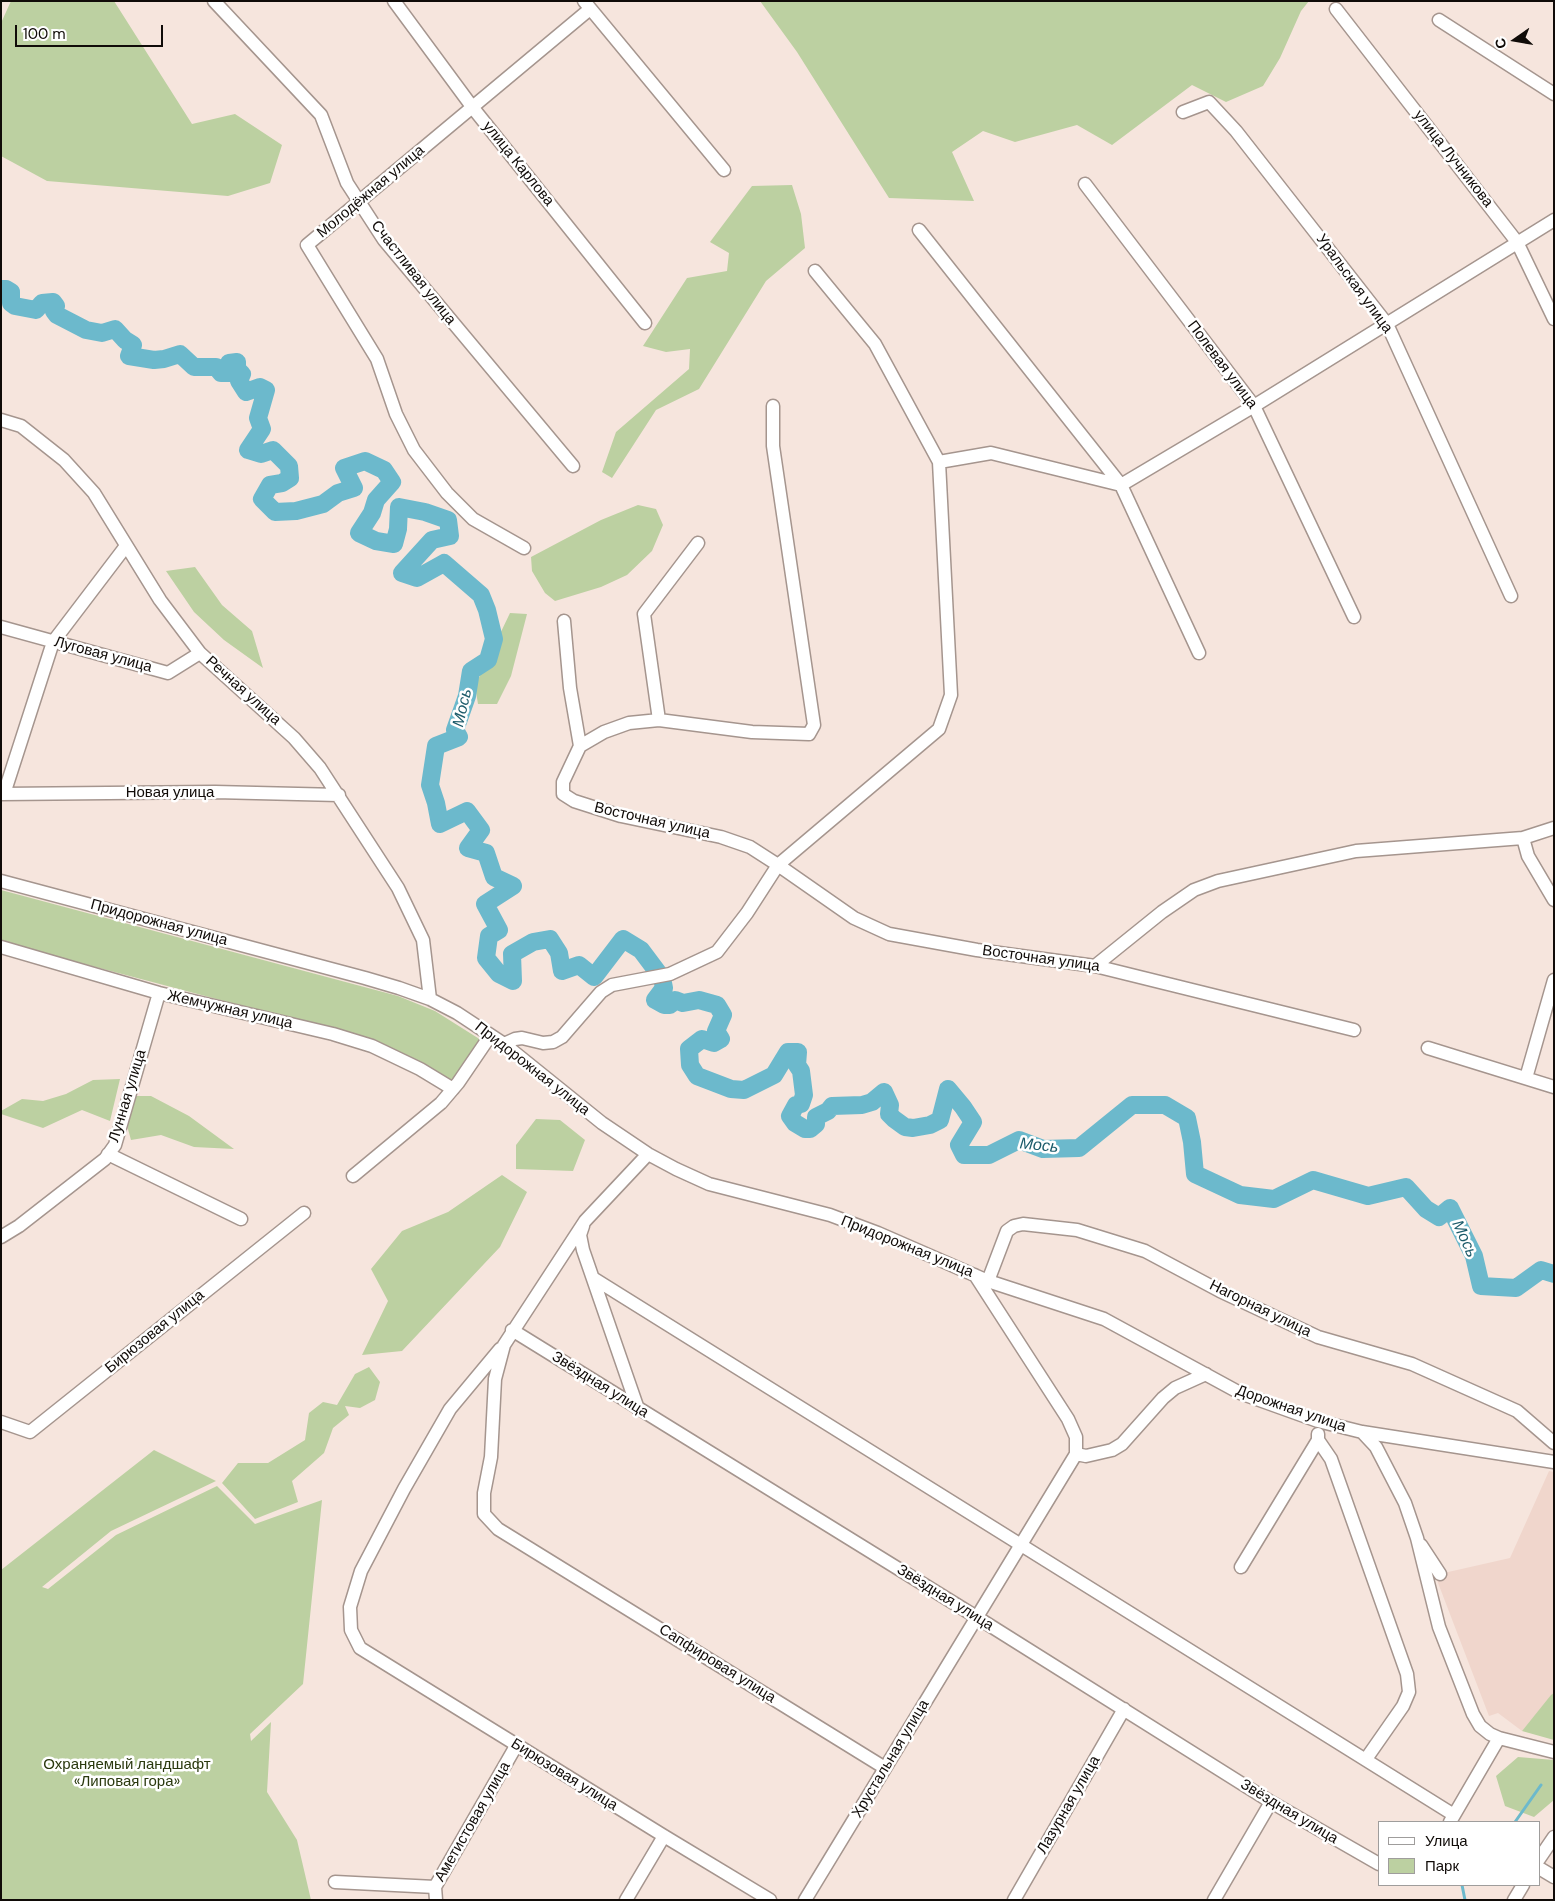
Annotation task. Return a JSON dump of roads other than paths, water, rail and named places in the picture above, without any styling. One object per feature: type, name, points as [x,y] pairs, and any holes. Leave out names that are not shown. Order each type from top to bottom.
[{"type":"street","name":"Счастливая улица","points":[[214,1],[320,115],[347,183],[384,240],[573,466]]},
{"type":"street","name":"улица Карлова","points":[[394,1],[473,108],[645,323]]},
{"type":"street","name":"Молодёжная улица","points":[[524,548],[473,519],[447,493],[414,450],[396,414],[377,359],[307,245],[473,108],[587,5]]},
{"type":"street","points":[[587,5],[724,170]]},
{"type":"street","name":"улица Лучникова","points":[[1336,9],[1518,242],[1554,319]]},
{"type":"street","points":[[1439,20],[1554,94]]},
{"type":"street","name":"Уральская улица","points":[[1183,112],[1209,102],[1236,131],[1387,324],[1511,596]]},
{"type":"street","name":"Полевая улица","points":[[1085,184],[1254,406],[1354,617]]},
{"type":"street","points":[[939,462],[991,453],[1121,485],[1254,406],[1554,220]]},
{"type":"street","points":[[919,230],[1121,485],[1199,653]]},
{"type":"street","points":[[504,1044],[522,1038],[543,1043],[553,1042],[562,1037],[601,992],[612,985],[670,974],[717,952],[747,913],[778,865],[939,729],[950,695],[939,462],[875,344],[815,271]]},
{"type":"street","points":[[564,621],[570,688],[580,746],[604,732],[629,723],[659,720],[752,732],[809,734],[814,725],[773,446],[773,406]]},
{"type":"street","name":"Речная улица","points":[[1,420],[21,426],[64,460],[94,492],[160,600],[200,652],[294,738],[320,768],[398,888],[423,940],[430,999]]},
{"type":"street","points":[[659,720],[644,614],[698,543]]},
{"type":"street","points":[[3,794],[53,642],[126,546]]},
{"type":"street","name":"Луговая улица","points":[[1,627],[168,673],[200,652]]},
{"type":"street","name":"Восточная улица","points":[[580,746],[563,782],[563,794],[574,802],[622,816],[721,837],[750,847],[854,918],[889,934],[978,950],[1095,966],[1354,1030]]},
{"type":"street","name":"Новая улица","points":[[3,794],[215,792],[339,795]]},
{"type":"street","points":[[1095,966],[1162,912],[1194,890],[1218,881],[1356,851],[1523,838],[1554,828]]},
{"type":"street","points":[[1523,838],[1528,856],[1554,900]]},
{"type":"street","name":"Придорожная улица","points":[[1,881],[366,978],[430,999],[504,1044],[602,1123],[648,1154],[709,1184],[830,1216],[878,1233],[988,1281]]},
{"type":"street","name":"Жемчужная улица","points":[[1,947],[159,993],[333,1034],[372,1046],[420,1069],[453,1089]]},
{"type":"street","points":[[1526,1078],[1554,980]]},
{"type":"street","name":"Лунная улица","points":[[1,1237],[27,1220],[104,1159],[115,1145],[159,993]]},
{"type":"street","points":[[353,1176],[424,1119],[453,1089],[490,1036]]},
{"type":"street","points":[[1428,1048],[1554,1087]]},
{"type":"street","points":[[108,1154],[241,1219]]},
{"type":"street","points":[[504,1345],[512,1330],[585,1221],[648,1154]]},
{"type":"street","name":"Бирюзовая улица","points":[[1,1422],[30,1432],[304,1213]]},
{"type":"street","points":[[585,1221],[580,1235],[583,1250],[638,1409]]},
{"type":"street","name":"Нагорная улица","points":[[988,1281],[1007,1231],[1014,1226],[1023,1224],[1077,1230],[1145,1251],[1220,1291],[1318,1337],[1412,1364],[1517,1411],[1554,1443]]},
{"type":"street","points":[[975,1275],[1068,1418],[1076,1437],[1076,1454],[1086,1456],[1112,1450],[1122,1444],[1163,1398],[1175,1388],[1206,1374]]},
{"type":"street","points":[[592,1278],[1366,1760],[1452,1818],[1499,1738]]},
{"type":"street","name":"Дорожная улица","points":[[988,1281],[1104,1320],[1240,1393],[1318,1421],[1362,1432],[1554,1462]]},
{"type":"street","name":"Звёздная улица","points":[[512,1330],[978,1618],[1271,1802],[1378,1863]]},
{"type":"street","name":"Бирюзовая улица","points":[[504,1345],[450,1409],[404,1489],[360,1571],[350,1607],[351,1630],[360,1648],[516,1746],[770,1900]]},
{"type":"street","name":"Сапфировая улица","points":[[504,1345],[495,1379],[491,1457],[484,1494],[484,1514],[498,1529],[885,1768]]},
{"type":"street","points":[[1241,1568],[1318,1440],[1318,1421]]},
{"type":"street","points":[[1362,1432],[1376,1447],[1405,1503],[1418,1538],[1439,1627],[1473,1714],[1480,1726],[1499,1738],[1554,1752]]},
{"type":"street","points":[[1318,1440],[1331,1458],[1407,1674],[1410,1692],[1404,1706],[1366,1760]]},
{"type":"street","name":"Хрустальная улица","points":[[805,1900],[1076,1454]]},
{"type":"street","points":[[1418,1538],[1440,1574]]},
{"type":"street","name":"Лазурная улица","points":[[1014,1900],[1124,1709]]},
{"type":"street","name":"Аметистовая улица","points":[[436,1893],[516,1746]]},
{"type":"street","points":[[1214,1900],[1271,1802]]},
{"type":"street","points":[[626,1900],[664,1836]]},
{"type":"street","points":[[1540,1858],[1554,1837]]},
{"type":"street","points":[[1540,1869],[1554,1877]]},
{"type":"street","points":[[336,1882],[436,1893]]},
{"type":"street","points":[[1514,1900],[1522,1886]]},
{"type":"waterway","name":"Мось","points":[[1,289],[11,292],[11,303],[15,306],[36,310],[42,303],[53,302],[56,306],[54,311],[57,315],[86,330],[102,333],[115,329],[125,340],[133,345],[129,356],[154,360],[180,354],[194,367],[216,367],[221,373],[229,373],[229,363],[237,362],[237,369],[242,374],[239,381],[246,392],[260,387],[266,390],[258,418],[262,429],[248,450],[261,454],[273,450],[289,466],[290,478],[282,483],[270,485],[262,499],[275,512],[296,511],[323,504],[338,493],[354,488],[344,468],[365,461],[384,470],[392,482],[376,500],[372,513],[359,533],[376,541],[394,544],[398,529],[399,507],[425,512],[448,520],[450,536],[432,540],[402,573],[417,578],[444,563],[481,595],[487,610],[494,639],[488,660],[471,671],[467,696],[455,730],[459,737],[436,746],[430,785],[440,824],[467,811],[481,830],[468,848],[486,853],[494,877],[513,886],[485,904],[499,930],[489,936],[486,958],[499,974],[513,981],[512,954],[533,942],[550,939],[559,953],[562,971],[579,965],[594,977],[623,939],[641,950],[662,978],[664,988],[655,1000],[664,1005],[670,1005],[675,1000],[683,1003],[699,1000],[717,1005],[723,1015],[716,1031],[721,1039],[714,1043],[702,1039],[689,1049],[690,1065],[697,1076],[731,1089],[744,1090],[774,1075],[788,1052],[798,1052],[797,1065],[801,1071],[804,1095],[801,1104],[796,1105],[790,1116],[795,1123],[805,1129],[810,1129],[816,1124],[816,1117],[828,1111],[832,1106],[862,1105],[872,1102],[884,1092],[890,1105],[889,1114],[905,1127],[913,1128],[930,1125],[940,1120],[948,1089],[973,1122],[959,1145],[964,1155],[989,1155],[1019,1140],[1043,1149],[1079,1148],[1132,1105],[1165,1105],[1187,1118],[1192,1142],[1195,1174],[1240,1195],[1274,1199],[1313,1180],[1368,1196],[1406,1187],[1426,1209],[1439,1217],[1450,1208],[1474,1256],[1481,1286],[1516,1288],[1541,1270],[1554,1274]]},
{"type":"waterway","points":[[1516,1821],[1541,1785]]},
{"type":"waterway","points":[[1462,1886],[1465,1900]]},
{"type":"park label","name":"Охраняемый ландшафт «Липовая гора»","points":[[127,1774]]}]
